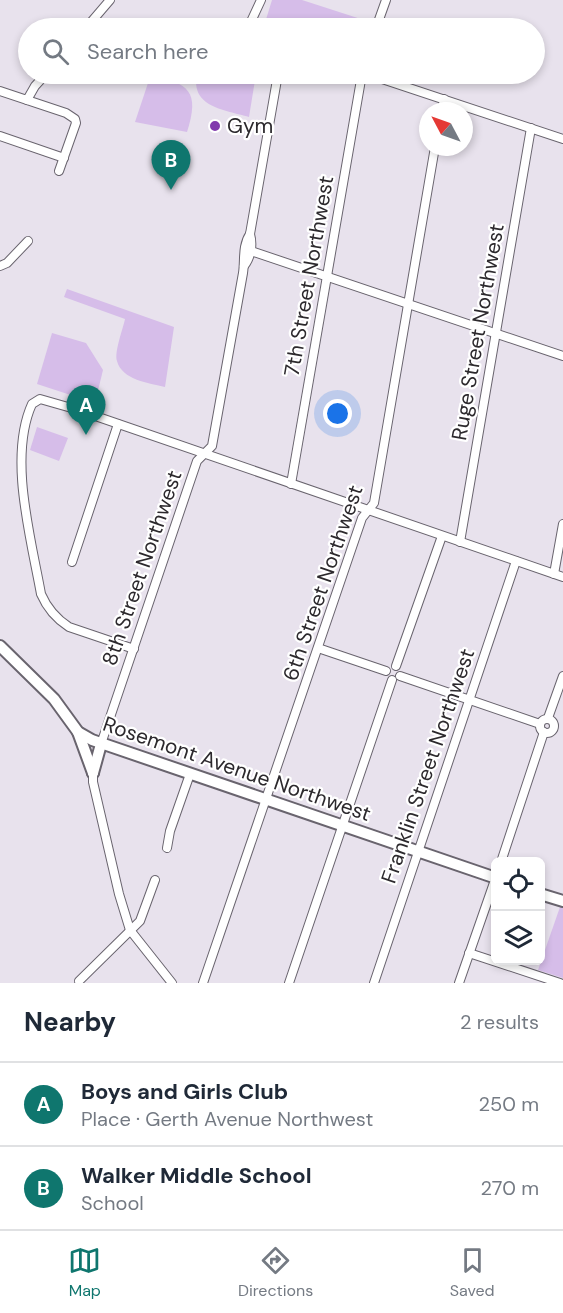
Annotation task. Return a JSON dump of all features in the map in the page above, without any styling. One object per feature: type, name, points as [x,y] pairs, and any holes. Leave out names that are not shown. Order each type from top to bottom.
[{"type":"street","points":[[95,18],[110,0]]},
{"type":"street","points":[[253,18],[261,0]]},
{"type":"street","points":[[380,18],[386,0]]},
{"type":"street","points":[[27,100],[38,84]]},
{"type":"street","name":"8th Street Northwest","points":[[102,744],[197,461],[212,446],[244,266],[243,260],[250,234],[276,84]]},
{"type":"street","name":"7th Street Northwest","points":[[291,484],[360,84]]},
{"type":"street","points":[[398,84],[563,139]]},
{"type":"street","points":[[0,91],[66,113],[75,119],[76,123],[59,171]]},
{"type":"street","name":"Ruge Street Northwest","points":[[460,542],[531,128]]},
{"type":"street","points":[[0,136],[64,158]]},
{"type":"street","name":"6th Street Northwest","points":[[203,983],[362,518],[374,503],[433,156]]},
{"type":"street","name":"8th Street Northwest","points":[[244,266],[249,260],[253,241],[250,234]]},
{"type":"street","points":[[0,266],[28,241]]},
{"type":"street","points":[[250,251],[563,356]]},
{"type":"street","points":[[134,649],[69,627],[60,621],[41,594],[23,484],[24,427],[32,404],[40,399],[563,577]]},
{"type":"street","points":[[72,562],[118,424]]},
{"type":"street","points":[[554,574],[563,525]]},
{"type":"street","points":[[396,666],[442,536]]},
{"type":"street","name":"Franklin Street Northwest","points":[[374,983],[516,561]]},
{"type":"street","name":"Rosemont Avenue Northwest","points":[[0,646],[54,699],[78,732],[102,744],[491,877]]},
{"type":"street","points":[[318,648],[386,671]]},
{"type":"street","points":[[386,671],[391,666],[396,666]]},
{"type":"street","points":[[396,666],[401,672],[400,676]]},
{"type":"street","points":[[386,671],[386,675],[392,680]]},
{"type":"street","points":[[400,676],[540,723]]},
{"type":"street","points":[[392,680],[400,676]]},
{"type":"street","points":[[548,718],[563,676]]},
{"type":"street","points":[[289,983],[392,680]]},
{"type":"street","points":[[548,718],[544,718],[540,723],[540,728],[548,733],[554,728]]},
{"type":"street","points":[[548,718],[554,724],[554,728]]},
{"type":"street","points":[[554,728],[563,731]]},
{"type":"street","points":[[78,732],[93,773]]},
{"type":"street","points":[[502,857],[544,732]]},
{"type":"street","points":[[102,744],[93,773],[93,782],[119,894],[130,930],[172,983]]},
{"type":"street","points":[[167,848],[170,831],[190,774]]},
{"type":"street","points":[[79,981],[140,921],[155,880]]},
{"type":"street","points":[[459,983],[491,890]]},
{"type":"street","points":[[545,896],[563,901]]},
{"type":"street","points":[[469,953],[544,980],[560,983]]},
{"type":"shaded area","points":[[272,0],[302,0],[358,18],[266,18]]},
{"type":"shaded area","points":[[148,84],[178,84],[188,91],[192,107],[187,132],[135,122]]},
{"type":"shaded area","points":[[254,84],[249,117],[211,105],[199,94],[196,85]]},
{"type":"shaded area","points":[[67,289],[174,327],[165,387],[130,377],[120,367],[116,357],[125,319],[64,297]]},
{"type":"shaded area","points":[[52,333],[86,343],[103,370],[95,403],[37,384]]},
{"type":"shaded area","points":[[37,427],[68,438],[59,461],[30,450]]},
{"type":"shaded area","points":[[560,907],[563,908],[563,978],[538,970],[540,965],[545,965],[545,950]]},
{"type":"place","name":"Gym","points":[[215,126]]},
{"type":"place","name":"Walker Middle School","points":[[171,190]]},
{"type":"place","name":"Boys and Girls Club","points":[[86,435]]}]
